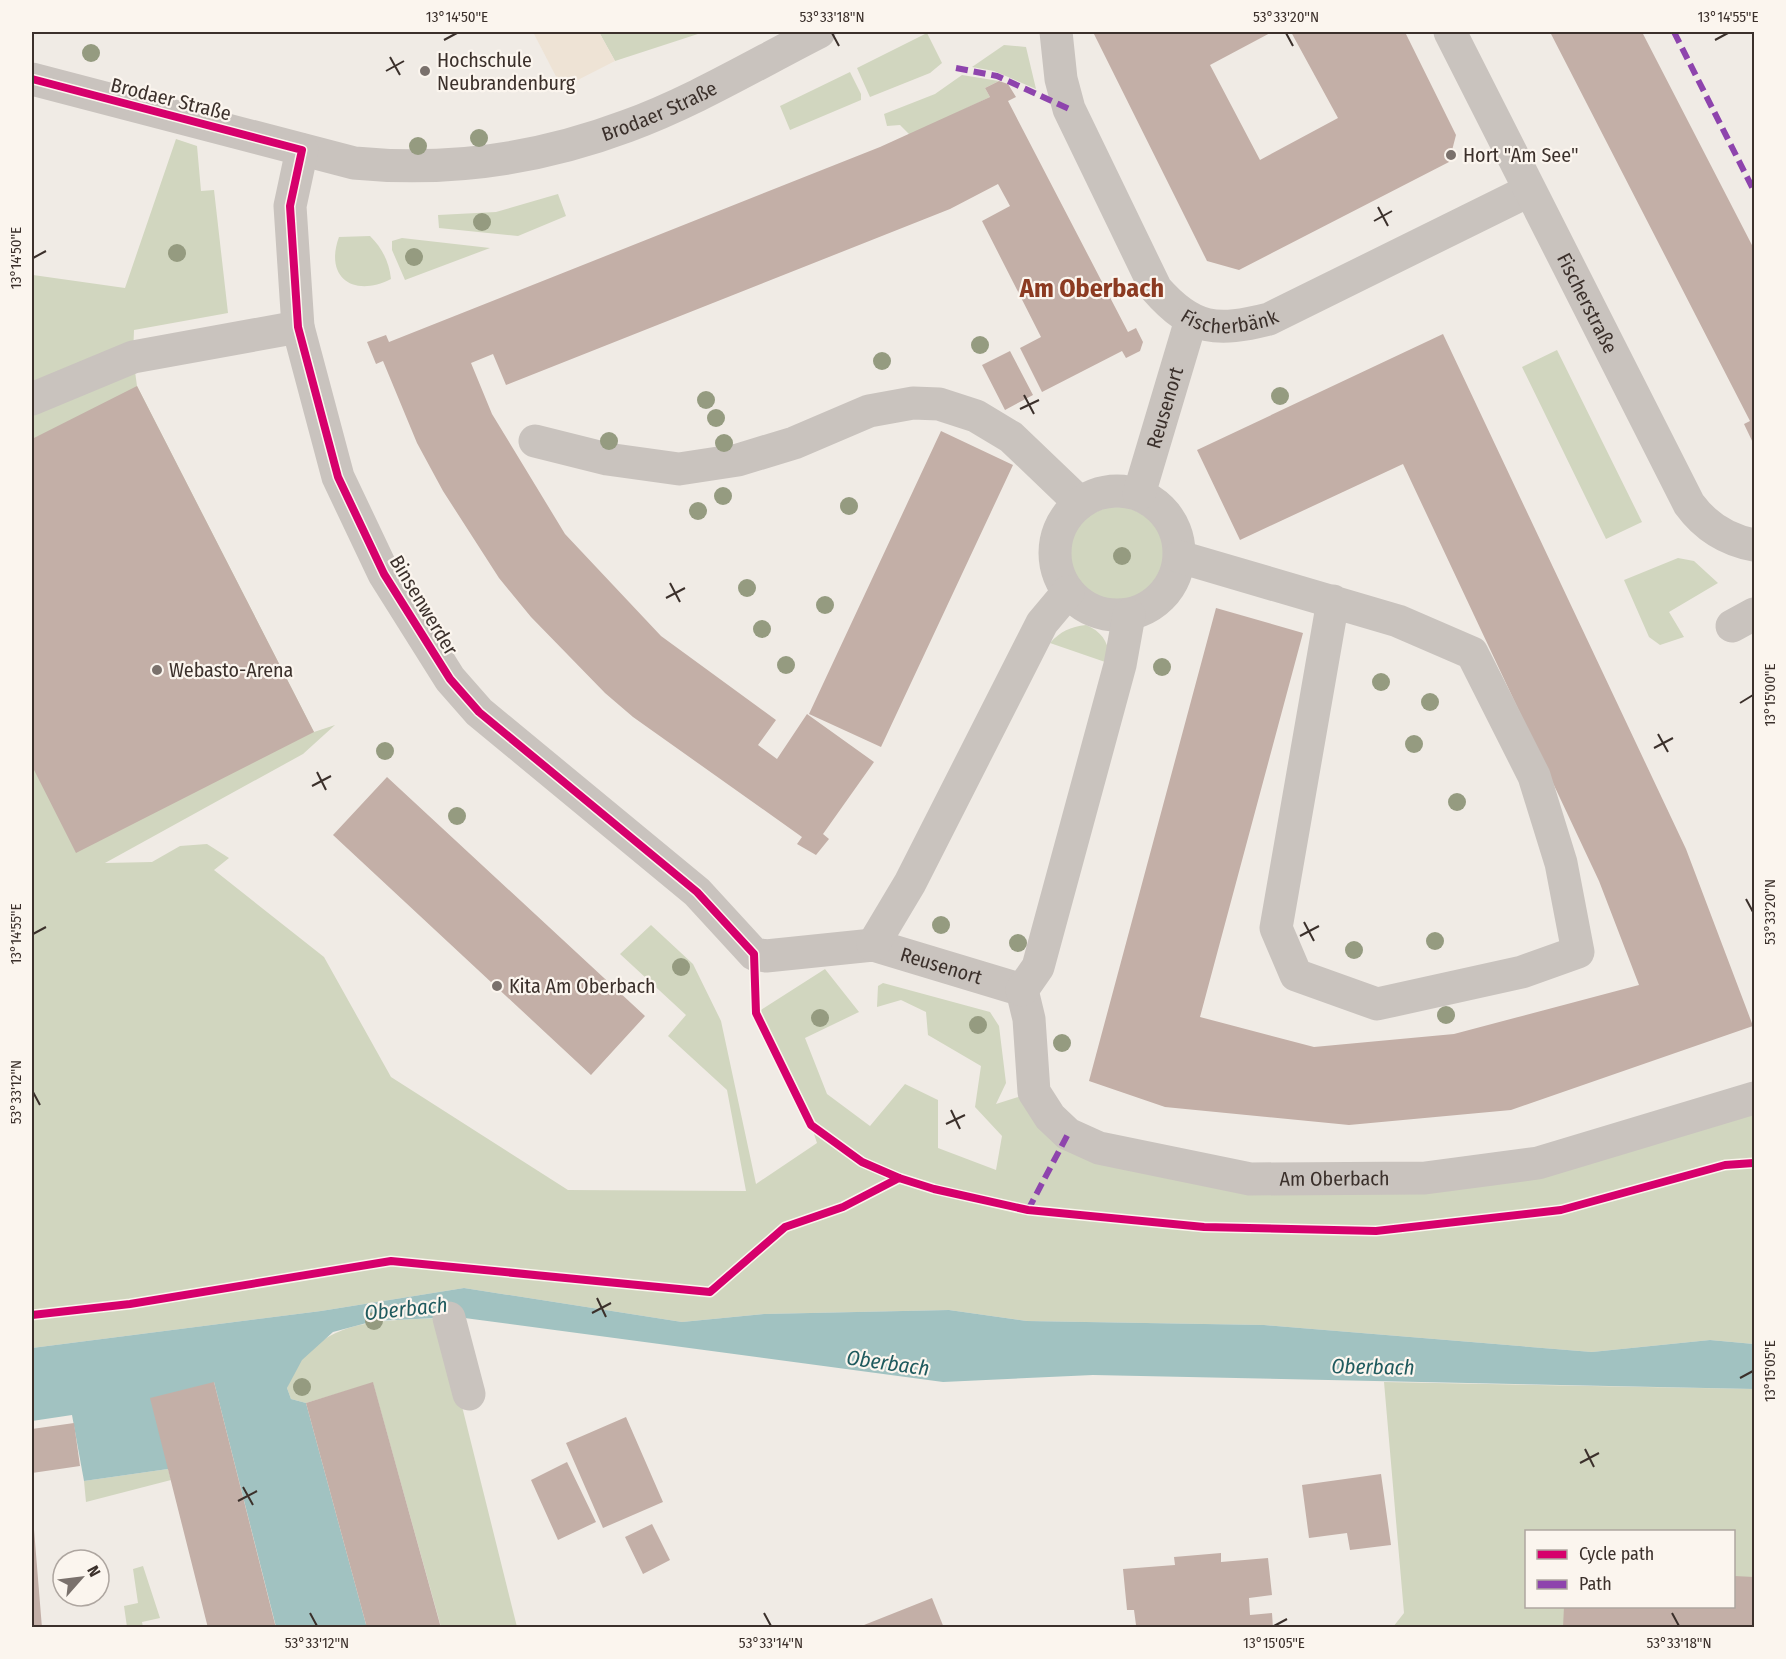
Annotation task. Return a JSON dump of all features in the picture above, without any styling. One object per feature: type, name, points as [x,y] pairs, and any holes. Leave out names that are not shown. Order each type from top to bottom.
[{"type":"street","name":"Brodaer Straße","points":[[32,80],[354,163],[398,168],[489,162],[524,157],[627,126],[710,88],[819,32]]},
{"type":"street","name":"Fischerbänk","points":[[1056,32],[1061,79],[1069,108],[1080,136],[1156,289],[1172,308],[1191,320],[1209,327],[1234,328],[1269,319],[1528,191]]},
{"type":"street","name":"Fischerstraße","points":[[1450,32],[1528,191],[1689,504],[1700,519],[1721,534],[1755,545]]},
{"type":"street","name":"Binsenwerder","points":[[302,150],[290,206],[298,327],[343,488],[384,574],[450,680],[479,712],[697,892],[754,954],[766,956],[873,945]]},
{"type":"street","name":"Reusenort","points":[[1139,494],[1191,320]]},
{"type":"street","points":[[32,399],[133,357],[298,327]]},
{"type":"street","points":[[535,441],[607,459],[679,469],[738,460],[794,442],[869,411],[913,403],[939,404],[976,416],[1011,437],[1080,503]]},
{"type":"street","points":[[1118,490],[1139,494],[1156,504],[1169,519],[1178,538],[1180,557],[1175,578],[1164,595],[1148,608],[1129,615],[1112,616],[1095,612],[1080,604],[1068,592],[1058,575],[1056,545],[1065,517],[1080,503],[1098,494],[1118,490]]},
{"type":"street","points":[[1180,557],[1333,601],[1398,621],[1472,653],[1534,776],[1562,863],[1578,952],[1522,972],[1377,1004],[1296,975],[1276,928],[1333,601]]},
{"type":"street","name":"Reusenort","points":[[1022,990],[873,945],[910,883],[1042,623],[1068,592]]},
{"type":"street","points":[[1022,990],[1038,967],[1120,665],[1129,615]]},
{"type":"street","name":"Am Oberbach","points":[[1022,990],[1029,1019],[1035,1092],[1050,1117],[1068,1134],[1099,1148],[1251,1179],[1425,1178],[1538,1163],[1755,1098]]},
{"type":"street","points":[[449,1318],[469,1394]]},
{"type":"green space","points":[[599,32],[704,32],[615,61]]},
{"type":"green space","points":[[927,33],[942,63],[930,73],[870,97],[857,68]]},
{"type":"green space","points":[[1004,45],[1026,47],[1036,89],[994,71],[972,67]]},
{"type":"green space","points":[[850,72],[861,94],[861,100],[790,130],[780,106]]},
{"type":"green space","points":[[962,75],[999,81],[985,88],[990,97],[910,135],[900,125],[887,126],[884,114],[935,94]]},
{"type":"green space","points":[[176,139],[197,146],[201,191],[214,190],[228,313],[134,330],[133,357],[137,386],[314,732],[335,725],[303,754],[105,863],[152,862],[180,846],[207,844],[229,858],[214,870],[324,957],[391,1077],[568,1190],[746,1191],[727,1090],[668,1036],[686,1015],[620,954],[651,925],[693,964],[721,1021],[756,1184],[817,1143],[811,1125],[756,1013],[825,969],[859,1012],[805,1038],[827,1094],[870,1126],[905,1084],[938,1100],[938,1148],[996,1170],[1002,1136],[975,1107],[981,1066],[928,1035],[926,1012],[901,1000],[877,1007],[878,986],[883,983],[990,1012],[999,1026],[1006,1083],[996,1104],[1034,1092],[1050,1117],[1250,1179],[1425,1178],[1754,1098],[1754,1344],[1710,1340],[1592,1352],[1264,1325],[1027,1321],[949,1310],[764,1314],[682,1322],[464,1288],[321,1311],[32,1348],[33,275],[125,288]]},
{"type":"green space","points":[[558,194],[566,216],[518,236],[439,228],[438,215],[496,212]]},
{"type":"green space","points":[[370,236],[384,255],[391,279],[378,284],[354,285],[339,273],[336,264],[335,251],[339,237]]},
{"type":"green space","points":[[402,238],[490,248],[405,280],[392,250],[392,241]]},
{"type":"green space","points":[[1557,350],[1642,522],[1606,539],[1522,367]]},
{"type":"green space","points":[[1117,507],[1135,511],[1151,521],[1161,537],[1165,555],[1161,573],[1151,589],[1135,599],[1117,603],[1099,599],[1083,589],[1073,573],[1069,555],[1073,537],[1083,521],[1099,511]]},
{"type":"green space","points":[[1678,558],[1694,561],[1718,583],[1669,612],[1684,637],[1660,645],[1649,637],[1624,580]]},
{"type":"green space","points":[[1086,625],[1097,631],[1107,645],[1108,663],[1050,643],[1066,630]]},
{"type":"green space","points":[[440,1318],[517,1627],[441,1627],[373,1383],[306,1403],[291,1399],[287,1388],[302,1359],[316,1345],[331,1335],[348,1328],[384,1321]]},
{"type":"green space","points":[[1384,1382],[1754,1389],[1754,1627],[1393,1627],[1404,1613]]},
{"type":"green space","points":[[168,1469],[171,1480],[86,1502],[84,1481]]},
{"type":"green space","points":[[143,1566],[160,1618],[142,1622],[143,1627],[127,1627],[124,1606],[138,1603],[133,1569]]},
{"type":"shaded area","points":[[533,32],[599,32],[615,61],[562,88]]},
{"type":"water","name":"Oberbach","points":[[464,1288],[682,1322],[764,1314],[949,1310],[1027,1321],[1264,1325],[1592,1352],[1710,1340],[1754,1344],[1754,1389],[1093,1375],[943,1382],[457,1317],[374,1321],[333,1332],[302,1360],[287,1388],[291,1399],[306,1403],[367,1628],[276,1627],[214,1382],[168,1469],[84,1481],[72,1415],[32,1421],[32,1348],[321,1311]]},
{"type":"building","points":[[1093,32],[1272,32],[1210,65],[1260,160],[1338,118],[1291,32],[1405,32],[1456,135],[1449,162],[1239,270],[1207,261]]},
{"type":"building","points":[[1550,32],[1642,32],[1754,249],[1754,445],[1744,424],[1750,421]]},
{"type":"building","points":[[999,81],[1008,84],[1016,97],[1008,101],[1128,332],[1136,328],[1143,342],[1140,351],[1126,358],[1122,351],[1042,392],[1020,348],[1041,337],[982,221],[1010,206],[998,184],[950,209],[506,385],[493,354],[471,363],[492,414],[565,534],[661,636],[776,720],[758,745],[777,759],[807,714],[874,762],[823,834],[829,839],[816,855],[797,844],[802,837],[633,717],[605,693],[531,617],[499,578],[443,491],[417,443],[383,361],[376,364],[367,342],[386,335],[389,342],[880,147],[990,97],[985,88]]},
{"type":"building","points":[[1443,334],[1686,849],[1753,1026],[1511,1110],[1349,1125],[1165,1107],[1089,1081],[1216,608],[1303,633],[1200,1017],[1314,1047],[1454,1034],[1639,985],[1599,881],[1403,464],[1240,540],[1197,450]]},
{"type":"building","points":[[1010,351],[1033,395],[1005,410],[982,365]]},
{"type":"building","name":"Webasto-Arena","points":[[137,386],[314,732],[76,853],[32,766],[32,439]]},
{"type":"building","points":[[941,431],[1013,465],[881,747],[809,714]]},
{"type":"building","points":[[387,777],[645,1016],[591,1075],[333,835]]},
{"type":"building","points":[[214,1382],[276,1628],[208,1628],[150,1398]]},
{"type":"building","points":[[373,1382],[441,1628],[367,1628],[306,1403]]},
{"type":"building","points":[[626,1417],[663,1502],[603,1528],[566,1443]]},
{"type":"building","points":[[74,1423],[80,1466],[32,1473],[32,1429]]},
{"type":"building","points":[[567,1462],[596,1522],[558,1540],[531,1480]]},
{"type":"building","points":[[1381,1474],[1391,1545],[1350,1550],[1347,1533],[1309,1538],[1302,1485]]},
{"type":"building","points":[[33,1517],[42,1628],[32,1628]]},
{"type":"building","points":[[652,1524],[670,1560],[643,1574],[625,1537]]},
{"type":"building","points":[[1221,1553],[1221,1562],[1268,1558],[1272,1595],[1249,1598],[1250,1615],[1272,1613],[1273,1628],[1127,1628],[1136,1625],[1134,1610],[1127,1610],[1123,1569],[1175,1565],[1174,1557]]},
{"type":"building","points":[[1735,1576],[1754,1577],[1754,1628],[1563,1628],[1564,1608],[1735,1608]]},
{"type":"building","points":[[932,1598],[944,1628],[859,1628],[859,1627]]},
{"type":"marked path","points":[[1674,32],[1754,191]]},
{"type":"marked path","points":[[956,68],[997,76],[1069,109]]},
{"type":"marked path","points":[[1028,1210],[1068,1134]]},
{"type":"cycle path","points":[[32,79],[302,150],[290,206],[298,327],[338,477],[384,574],[450,679],[479,712],[697,892],[754,954],[756,1013],[811,1125],[862,1162],[899,1178],[934,1189],[1028,1210],[1204,1227],[1376,1231],[1561,1210],[1725,1165],[1754,1163]]},
{"type":"cycle path","points":[[32,1315],[130,1304],[391,1261],[710,1292],[785,1227],[843,1207],[899,1178]]},
{"type":"place","name":"Hochschule Neubrandenburg","points":[[425,71]]},
{"type":"place","name":"Hort \"Am See\"","points":[[1451,155]]},
{"type":"place","name":"Webasto-Arena","points":[[157,670]]},
{"type":"place","name":"Kita Am Oberbach","points":[[497,986]]},
{"type":"district","name":"Am Oberbach","points":[[1092,288]]}]
